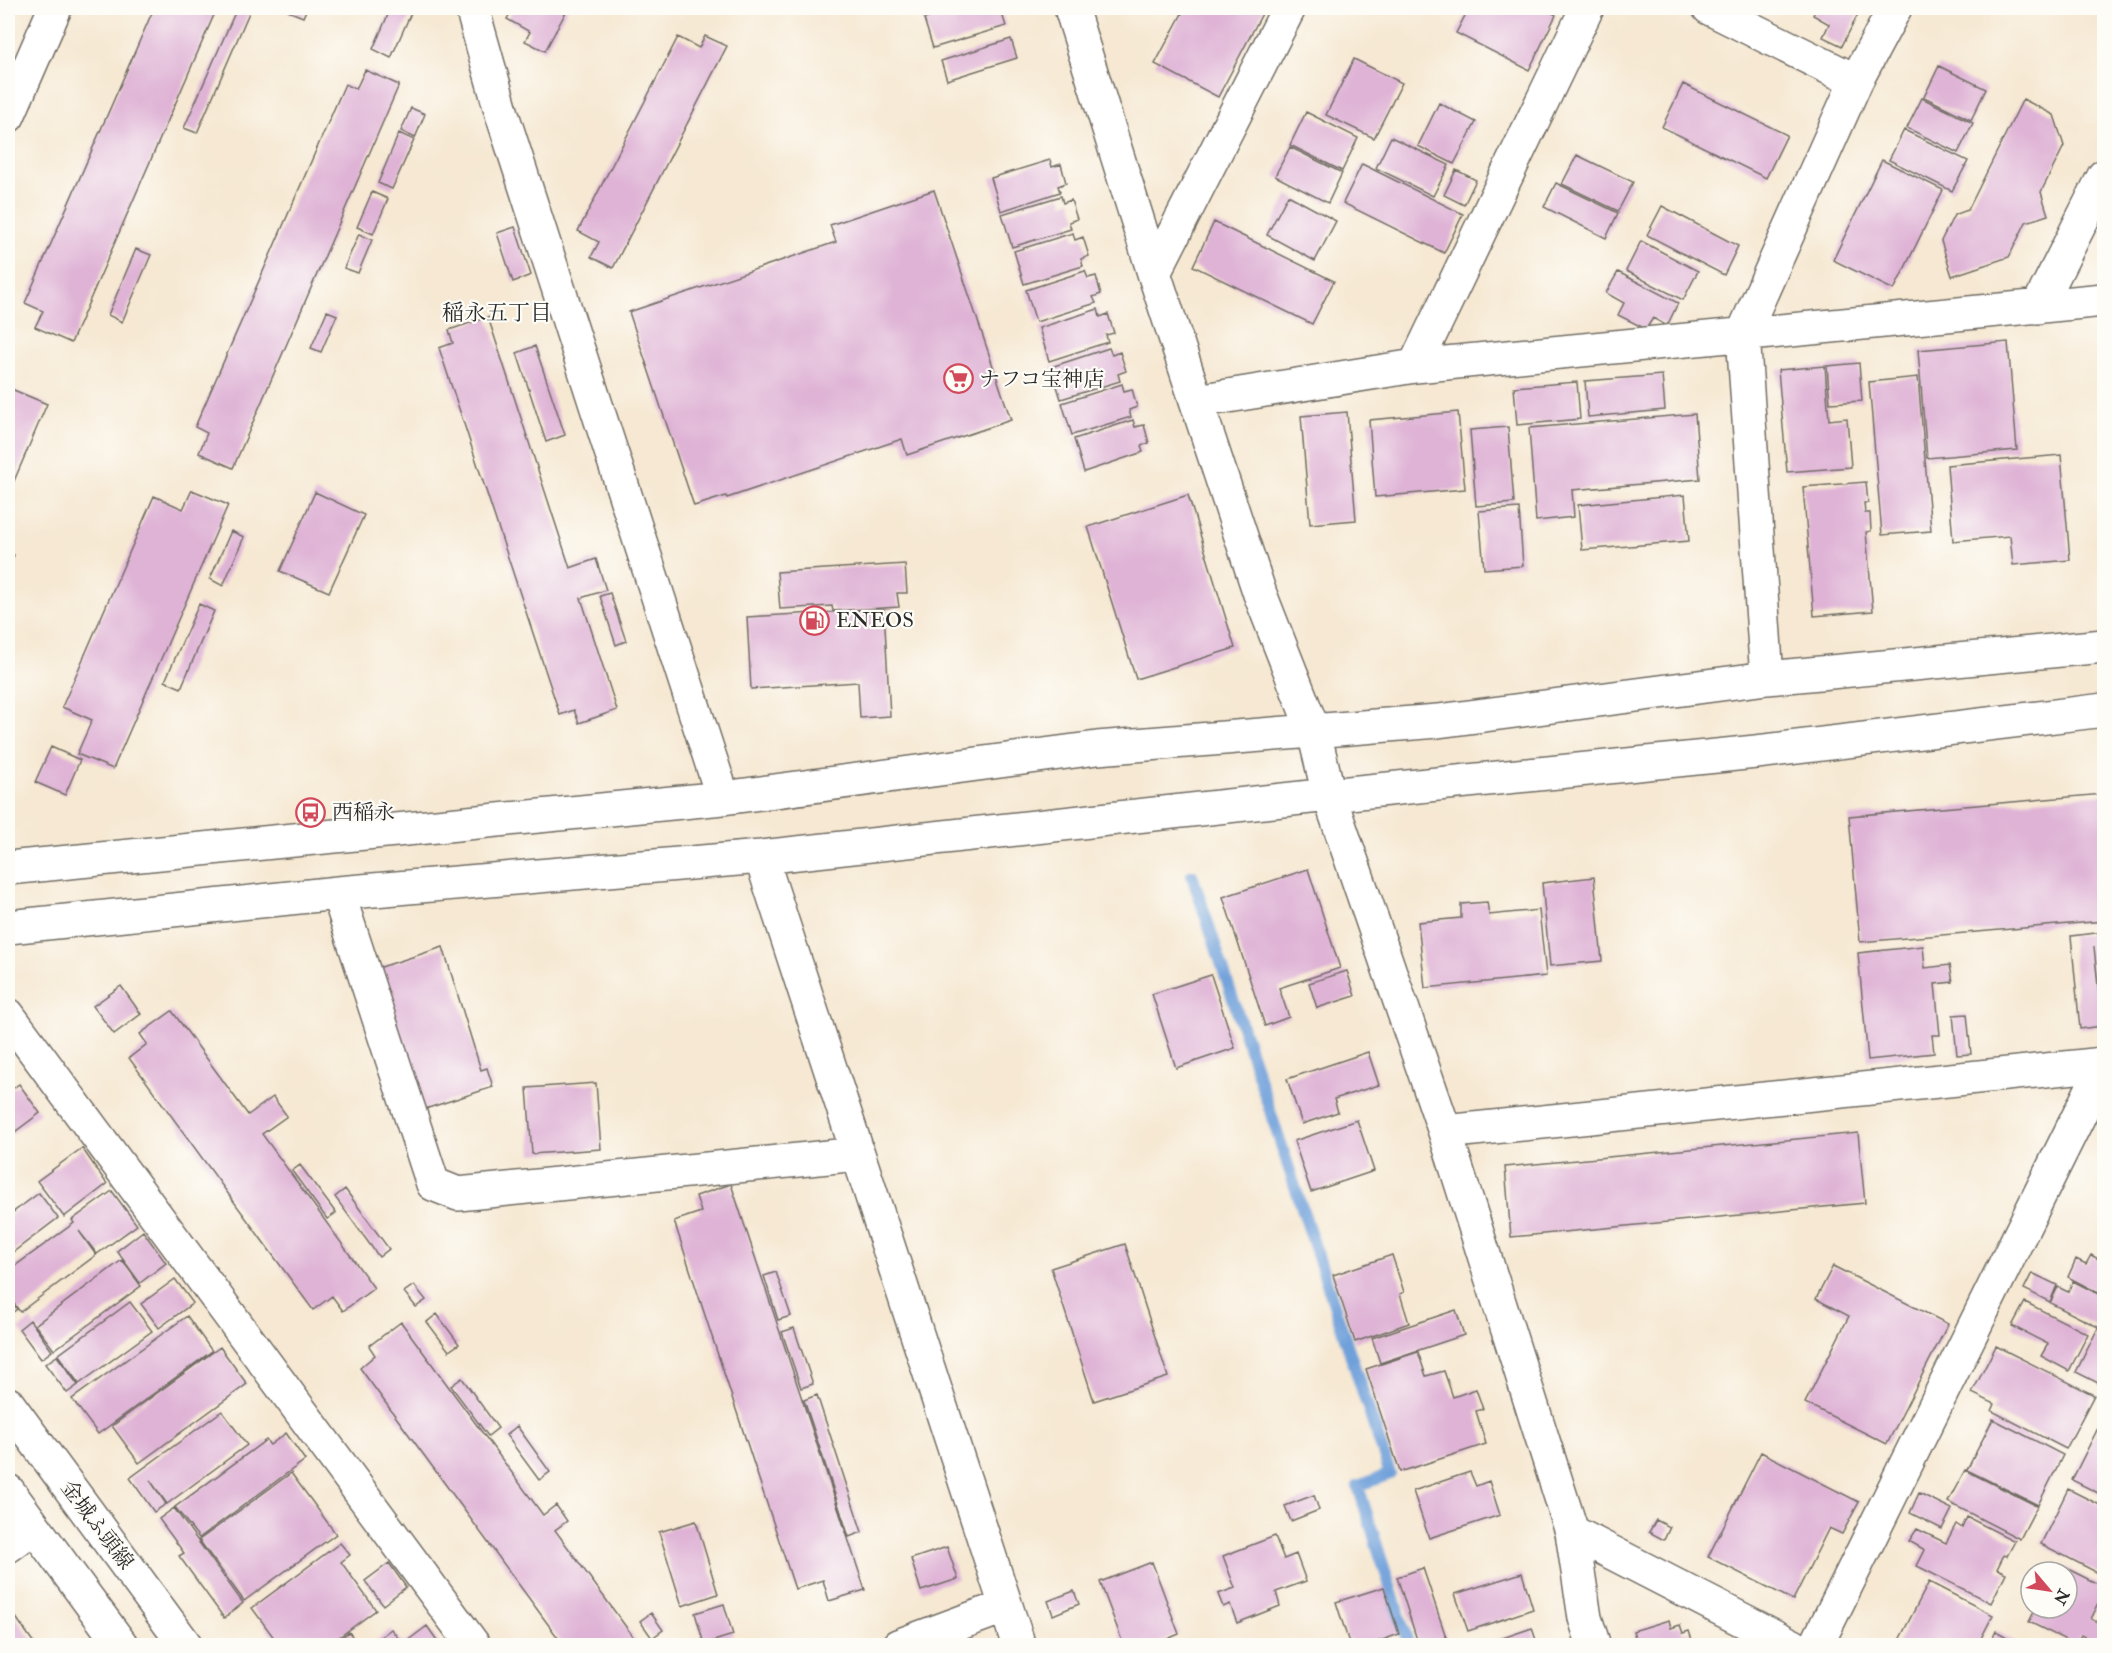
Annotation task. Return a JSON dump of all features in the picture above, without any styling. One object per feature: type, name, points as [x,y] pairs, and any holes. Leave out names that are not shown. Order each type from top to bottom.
[{"type":"street","points":[[8,116],[55,8]]},
{"type":"street","points":[[472,8],[502,114],[723,798]]},
{"type":"street","points":[[1071,8],[1154,273],[1260,594],[1314,732],[1329,795],[1445,1132],[1572,1532],[1585,1618],[1594,1646]]},
{"type":"street","points":[[1154,273],[1288,8]]},
{"type":"street","points":[[1415,366],[1587,8]]},
{"type":"street","points":[[1709,8],[1857,81]]},
{"type":"street","points":[[1767,678],[1743,334],[1857,81],[1895,8]]},
{"type":"street","points":[[2038,307],[2104,176]]},
{"type":"street","points":[[1197,401],[1415,366],[2104,300]]},
{"type":"street","points":[[8,868],[723,798],[1097,748],[1438,721],[1767,678],[2104,646]]},
{"type":"street","points":[[8,927],[338,894],[761,857],[1329,795],[1756,752],[2104,710]]},
{"type":"street","points":[[761,857],[1019,1646]]},
{"type":"street","points":[[338,894],[433,1184],[458,1194],[858,1154]]},
{"type":"street","points":[[8,1015],[474,1646]]},
{"type":"street","points":[[1445,1132],[2104,1064]]},
{"type":"street","points":[[1816,1646],[2104,1064]]},
{"type":"street","name":"金城ふ頭線","points":[[8,1404],[186,1646]]},
{"type":"street","points":[[8,1491],[122,1646]]},
{"type":"street","points":[[8,1546],[34,1527]]},
{"type":"street","points":[[1572,1532],[1793,1646]]},
{"type":"street","points":[[898,1646],[1006,1606]]},
{"type":"building","points":[[154,8],[217,8],[71,343],[35,327],[43,311],[25,303]]},
{"type":"building","points":[[237,8],[251,8],[197,133],[184,128]]},
{"type":"building","points":[[289,8],[307,8],[303,17],[288,11]]},
{"type":"building","points":[[391,8],[400,8],[411,13],[391,58],[373,49]]},
{"type":"building","points":[[513,8],[568,8],[545,51],[525,41],[530,32],[507,19]]},
{"type":"building","points":[[959,8],[1000,8],[1006,26],[933,48],[924,19]]},
{"type":"building","points":[[1185,8],[1265,8],[1218,97],[1155,64]]},
{"type":"building","points":[[1469,8],[1553,8],[1551,12],[1556,15],[1529,70],[1456,33]]},
{"type":"building","points":[[1817,8],[1861,8],[1842,46],[1823,37],[1829,24],[1813,15]]},
{"type":"building","points":[[705,36],[727,46],[613,268],[591,257],[599,242],[578,231],[678,37],[699,48]]},
{"type":"building","points":[[1011,39],[1017,58],[947,80],[941,61]]},
{"type":"building","points":[[1354,59],[1402,83],[1374,138],[1326,115]]},
{"type":"building","points":[[1939,66],[1986,89],[1971,120],[1924,97]]},
{"type":"building","points":[[365,70],[399,85],[233,468],[199,453],[207,433],[195,427],[345,84],[356,89]]},
{"type":"building","points":[[1683,84],[1787,135],[1766,178],[1662,127]]},
{"type":"building","points":[[1922,98],[1973,123],[1958,153],[1907,128]]},
{"type":"building","points":[[2023,99],[2054,115],[2064,146],[2041,192],[2048,215],[2026,222],[2009,257],[1952,276],[1941,241],[1954,215],[1968,210]]},
{"type":"building","points":[[1439,103],[1476,122],[1454,164],[1418,146]]},
{"type":"building","points":[[411,108],[425,114],[415,138],[401,131]]},
{"type":"building","points":[[1306,112],[1358,138],[1342,171],[1290,145]]},
{"type":"building","points":[[1904,130],[1968,161],[1952,191],[1889,160]]},
{"type":"building","points":[[399,133],[414,140],[392,189],[378,183]]},
{"type":"building","points":[[1391,137],[1449,165],[1433,196],[1376,168]]},
{"type":"building","points":[[1290,147],[1342,173],[1328,203],[1275,176]]},
{"type":"building","points":[[1577,155],[1633,182],[1618,211],[1562,184]]},
{"type":"building","points":[[1050,160],[1052,167],[1061,164],[1066,183],[1058,186],[1060,192],[1001,211],[991,178]]},
{"type":"building","points":[[1882,160],[1943,190],[1894,290],[1833,260]]},
{"type":"building","points":[[1362,164],[1463,214],[1444,253],[1343,203]]},
{"type":"building","points":[[1456,170],[1476,180],[1464,205],[1444,195]]},
{"type":"building","points":[[1556,183],[1618,213],[1606,238],[1544,207]]},
{"type":"building","points":[[934,190],[1011,420],[907,455],[902,439],[727,498],[726,496],[694,506],[629,312],[836,242],[830,225]]},
{"type":"building","points":[[372,192],[388,199],[373,234],[357,227]]},
{"type":"building","points":[[1288,195],[1336,221],[1315,261],[1267,235]]},
{"type":"building","points":[[1061,196],[1063,203],[1071,200],[1077,219],[1069,222],[1071,229],[1012,247],[1002,214]]},
{"type":"building","points":[[1662,206],[1738,246],[1724,275],[1647,235]]},
{"type":"building","points":[[1214,222],[1334,281],[1312,324],[1193,266]]},
{"type":"building","points":[[515,227],[531,275],[513,282],[497,233]]},
{"type":"building","points":[[1073,233],[1075,240],[1083,237],[1089,256],[1081,259],[1083,266],[1024,284],[1014,251]]},
{"type":"building","points":[[359,234],[372,240],[358,273],[344,268]]},
{"type":"building","points":[[1641,241],[1698,271],[1683,300],[1626,271]]},
{"type":"building","points":[[136,249],[151,255],[122,322],[108,315]]},
{"type":"building","points":[[1085,271],[1088,278],[1096,276],[1101,294],[1093,297],[1096,303],[1036,322],[1026,290]]},
{"type":"building","points":[[1618,272],[1678,303],[1667,326],[1653,318],[1646,329],[1618,315],[1624,303],[1606,293]]},
{"type":"building","points":[[1098,309],[1100,317],[1108,314],[1114,333],[1106,335],[1108,342],[1049,361],[1039,328]]},
{"type":"building","points":[[327,311],[337,315],[321,352],[311,348]]},
{"type":"building","points":[[488,317],[570,568],[596,559],[606,590],[581,598],[617,710],[579,723],[574,710],[560,715],[439,348],[453,343],[449,330]]},
{"type":"building","points":[[2008,342],[2017,450],[1927,458],[1918,350]]},
{"type":"building","points":[[535,346],[565,435],[546,442],[517,353]]},
{"type":"building","points":[[1109,348],[1112,355],[1120,352],[1126,371],[1118,374],[1120,381],[1061,399],[1051,367]]},
{"type":"building","points":[[1859,363],[1862,401],[1830,403],[1827,366]]},
{"type":"building","points":[[1825,366],[1829,420],[1847,418],[1851,467],[1787,472],[1778,370]]},
{"type":"building","points":[[1662,375],[1665,410],[1588,417],[1585,381]]},
{"type":"building","points":[[1918,377],[1931,531],[1882,535],[1869,382]]},
{"type":"building","points":[[1577,382],[1580,419],[1517,425],[1514,387]]},
{"type":"building","points":[[1122,384],[1124,391],[1132,389],[1137,407],[1129,410],[1131,417],[1072,435],[1062,403]]},
{"type":"building","points":[[9,388],[47,404],[8,495],[8,392]]},
{"type":"building","points":[[1347,412],[1356,520],[1310,524],[1301,416]]},
{"type":"building","points":[[1458,412],[1465,489],[1375,497],[1369,420]]},
{"type":"building","points":[[1695,414],[1700,479],[1572,490],[1574,517],[1536,521],[1529,428]]},
{"type":"building","points":[[1133,420],[1135,427],[1144,425],[1149,443],[1141,446],[1143,452],[1084,472],[1074,439]]},
{"type":"building","points":[[1508,427],[1514,503],[1476,506],[1470,430]]},
{"type":"building","points":[[2061,455],[2070,560],[2013,565],[2010,536],[1953,541],[1947,465]]},
{"type":"building","points":[[1866,482],[1868,503],[1864,503],[1865,513],[1870,513],[1871,531],[1866,532],[1873,611],[1814,616],[1803,487]]},
{"type":"building","points":[[192,490],[228,505],[113,769],[77,754],[92,720],[62,707],[154,496],[183,509]]},
{"type":"building","points":[[315,492],[364,515],[329,592],[280,571]]},
{"type":"building","points":[[1188,495],[1235,648],[1136,679],[1088,527]]},
{"type":"building","points":[[1685,495],[1689,541],[1582,550],[1578,505]]},
{"type":"building","points":[[1519,508],[1523,566],[1484,569],[1479,511]]},
{"type":"building","points":[[231,531],[244,537],[223,586],[210,579]]},
{"type":"building","points":[[8,552],[14,555],[8,571]]},
{"type":"building","points":[[905,564],[907,593],[897,593],[899,607],[833,611],[832,606],[780,609],[777,572]]},
{"type":"building","points":[[610,593],[626,641],[616,645],[600,596]]},
{"type":"building","points":[[199,604],[214,611],[181,688],[165,681]]},
{"type":"building","points":[[884,609],[890,716],[860,718],[858,682],[751,689],[747,617]]},
{"type":"building","points":[[51,747],[80,760],[65,795],[35,782]]},
{"type":"building","points":[[2104,794],[2104,921],[1860,942],[1849,816]]},
{"type":"building","points":[[1308,869],[1340,968],[1279,988],[1289,1017],[1265,1026],[1223,897]]},
{"type":"building","points":[[1594,877],[1602,961],[1550,966],[1542,883]]},
{"type":"building","points":[[1487,902],[1489,915],[1539,910],[1546,976],[1425,988],[1418,922],[1461,918],[1461,904]]},
{"type":"building","points":[[2104,932],[2104,1029],[2094,947],[2102,1026],[2080,1029],[2071,936]]},
{"type":"building","points":[[1923,946],[1925,968],[1950,965],[1953,982],[1935,984],[1940,1035],[1932,1035],[1934,1053],[1868,1060],[1858,953]]},
{"type":"building","points":[[443,947],[481,1070],[487,1068],[493,1087],[422,1110],[378,968]]},
{"type":"building","points":[[1347,971],[1355,996],[1317,1008],[1309,983]]},
{"type":"building","points":[[1211,975],[1235,1048],[1176,1068],[1152,994]]},
{"type":"building","points":[[121,986],[141,1014],[114,1034],[93,1006]]},
{"type":"building","points":[[172,1011],[248,1115],[273,1097],[287,1116],[262,1134],[374,1288],[343,1311],[332,1296],[313,1310],[129,1058],[147,1044],[140,1034]]},
{"type":"building","points":[[1967,1014],[1971,1054],[1957,1055],[1953,1015]]},
{"type":"building","points":[[1368,1052],[1379,1085],[1334,1099],[1338,1112],[1302,1124],[1287,1079]]},
{"type":"building","points":[[596,1083],[601,1149],[532,1154],[527,1088]]},
{"type":"building","points":[[19,1084],[40,1113],[8,1137],[8,1092]]},
{"type":"building","points":[[1357,1120],[1374,1171],[1311,1192],[1294,1141]]},
{"type":"building","points":[[1858,1133],[1865,1203],[1511,1237],[1505,1167]]},
{"type":"building","points":[[82,1148],[107,1184],[64,1217],[37,1181]]},
{"type":"building","points":[[300,1165],[336,1213],[327,1219],[292,1171]]},
{"type":"building","points":[[731,1184],[865,1590],[829,1601],[823,1580],[795,1589],[674,1221],[701,1212],[696,1196]]},
{"type":"building","points":[[345,1189],[389,1249],[379,1257],[335,1197]]},
{"type":"building","points":[[112,1191],[137,1225],[97,1254],[79,1231],[96,1255],[20,1312],[8,1295],[8,1271],[74,1223],[72,1220]]},
{"type":"building","points":[[39,1193],[58,1218],[8,1256],[8,1216]]},
{"type":"building","points":[[143,1231],[166,1263],[140,1283],[117,1251]]},
{"type":"building","points":[[1125,1244],[1168,1377],[1094,1401],[1051,1268]]},
{"type":"building","points":[[1392,1255],[1404,1292],[1400,1294],[1409,1323],[1355,1342],[1333,1275]]},
{"type":"building","points":[[2091,1255],[2104,1262],[2104,1296],[2068,1277],[2076,1259],[2086,1264]]},
{"type":"building","points":[[122,1260],[141,1286],[54,1350],[35,1325]]},
{"type":"building","points":[[1833,1266],[1948,1324],[1887,1444],[1805,1403],[1849,1316],[1816,1299]]},
{"type":"building","points":[[776,1272],[791,1316],[778,1320],[764,1276]]},
{"type":"building","points":[[2032,1273],[2057,1285],[2050,1302],[2024,1289]]},
{"type":"building","points":[[175,1279],[193,1303],[159,1328],[141,1304]]},
{"type":"building","points":[[2073,1281],[2104,1297],[2104,1330],[2050,1303],[2058,1287],[2068,1292]]},
{"type":"building","points":[[414,1285],[426,1300],[416,1307],[404,1292]]},
{"type":"building","points":[[8,1297],[17,1309],[9,1315],[8,1313]]},
{"type":"building","points":[[130,1302],[152,1331],[79,1384],[58,1355]]},
{"type":"building","points":[[2025,1302],[2088,1334],[2069,1371],[2041,1356],[2048,1344],[2012,1326]]},
{"type":"building","points":[[1456,1310],[1464,1335],[1380,1363],[1372,1338]]},
{"type":"building","points":[[437,1314],[459,1344],[449,1351],[427,1322]]},
{"type":"building","points":[[187,1316],[212,1351],[98,1434],[72,1399]]},
{"type":"building","points":[[30,1320],[52,1351],[41,1359],[19,1329]]},
{"type":"building","points":[[401,1322],[543,1515],[556,1505],[567,1521],[555,1530],[640,1646],[564,1646],[360,1368],[375,1355],[369,1346]]},
{"type":"building","points":[[794,1328],[813,1384],[801,1388],[782,1332]]},
{"type":"building","points":[[2098,1328],[2104,1332],[2104,1375],[2100,1384],[2076,1372]]},
{"type":"building","points":[[1996,1346],[2094,1395],[2066,1449],[1992,1411],[1995,1404],[1972,1393]]},
{"type":"building","points":[[220,1347],[247,1384],[139,1463],[112,1426]]},
{"type":"building","points":[[1418,1352],[1426,1376],[1444,1371],[1453,1397],[1476,1389],[1483,1409],[1476,1411],[1486,1444],[1400,1472],[1366,1369]]},
{"type":"building","points":[[57,1356],[78,1385],[67,1393],[45,1364]]},
{"type":"building","points":[[462,1378],[498,1428],[488,1436],[451,1386]]},
{"type":"building","points":[[817,1395],[862,1532],[849,1537],[804,1400]]},
{"type":"building","points":[[222,1411],[247,1445],[167,1504],[150,1480],[166,1504],[154,1512],[130,1478]]},
{"type":"building","points":[[1993,1419],[2063,1455],[2038,1505],[1967,1470]]},
{"type":"building","points":[[517,1426],[550,1472],[539,1480],[506,1435]]},
{"type":"building","points":[[2098,1428],[2104,1431],[2104,1496],[2072,1480]]},
{"type":"building","points":[[286,1433],[305,1460],[199,1538],[175,1507],[266,1440],[270,1445]]},
{"type":"building","points":[[1761,1452],[1859,1502],[1842,1534],[1829,1528],[1793,1600],[1708,1557]]},
{"type":"building","points":[[1965,1470],[2037,1506],[2020,1539],[1948,1502]]},
{"type":"building","points":[[1470,1472],[1476,1486],[1489,1481],[1500,1515],[1429,1538],[1413,1491]]},
{"type":"building","points":[[291,1473],[336,1534],[244,1601],[199,1540]]},
{"type":"building","points":[[2068,1489],[2104,1507],[2104,1576],[2079,1563],[2079,1560],[2072,1560],[2041,1544]]},
{"type":"building","points":[[1919,1493],[1952,1509],[1942,1529],[1910,1513]]},
{"type":"building","points":[[1314,1495],[1319,1510],[1291,1521],[1285,1506]]},
{"type":"building","points":[[174,1508],[243,1603],[224,1618],[179,1556],[184,1553],[159,1519]]},
{"type":"building","points":[[1967,1517],[2015,1541],[1997,1569],[2006,1573],[1991,1603],[1917,1566],[1925,1550],[1909,1541],[1917,1529],[1946,1543],[1956,1524],[1962,1528]]},
{"type":"building","points":[[1656,1520],[1670,1527],[1664,1540],[1649,1532]]},
{"type":"building","points":[[696,1521],[718,1594],[682,1606],[659,1532]]},
{"type":"building","points":[[1275,1536],[1284,1559],[1296,1554],[1306,1581],[1276,1592],[1280,1606],[1237,1623],[1230,1604],[1223,1607],[1218,1594],[1235,1588],[1223,1556]]},
{"type":"building","points":[[340,1543],[350,1555],[341,1562],[376,1610],[327,1646],[280,1646],[252,1608]]},
{"type":"building","points":[[947,1547],[958,1579],[921,1591],[911,1559]]},
{"type":"building","points":[[1152,1562],[1179,1634],[1151,1646],[1124,1646],[1100,1582]]},
{"type":"building","points":[[389,1563],[406,1587],[383,1605],[365,1581]]},
{"type":"building","points":[[1423,1568],[1447,1640],[1429,1646],[1419,1646],[1397,1577]]},
{"type":"building","points":[[1522,1573],[1533,1609],[1468,1631],[1455,1594]]},
{"type":"building","points":[[2079,1574],[2104,1587],[2104,1606],[2099,1603],[2091,1619],[2104,1626],[2104,1636],[2100,1645],[2081,1635],[2076,1645],[2029,1622],[2030,1620],[2079,1620]]},
{"type":"building","points":[[1929,1582],[1993,1615],[1977,1646],[1896,1646]]},
{"type":"building","points":[[1384,1587],[1399,1634],[1366,1646],[1350,1646],[1336,1602]]},
{"type":"building","points":[[1074,1591],[1079,1604],[1053,1615],[1048,1601]]},
{"type":"building","points":[[724,1604],[733,1635],[704,1644],[695,1613]]},
{"type":"building","points":[[651,1613],[663,1630],[652,1638],[640,1621]]},
{"type":"building","points":[[15,1616],[36,1646],[8,1646],[8,1621]]},
{"type":"building","points":[[1669,1620],[1671,1628],[1680,1625],[1683,1633],[1689,1631],[1694,1646],[1638,1646],[1633,1631]]},
{"type":"building","points":[[427,1626],[441,1646],[369,1646],[391,1629],[403,1644]]},
{"type":"building","points":[[1532,1628],[1538,1646],[1482,1646],[1482,1645]]},
{"type":"building","points":[[1996,1631],[2023,1646],[1989,1646]]},
{"type":"building","points":[[349,1632],[359,1646],[330,1646]]},
{"type":"waterway","points":[[1192,875],[1390,1474],[1358,1486],[1409,1646]]},
{"type":"place","name":"ナフコ宝神店","points":[[958,379]]},
{"type":"place","name":"ENEOS","points":[[815,620]]},
{"type":"place","name":"西稲永","points":[[311,812]]},
{"type":"district","name":"稲永五丁目","points":[[497,313]]}]
